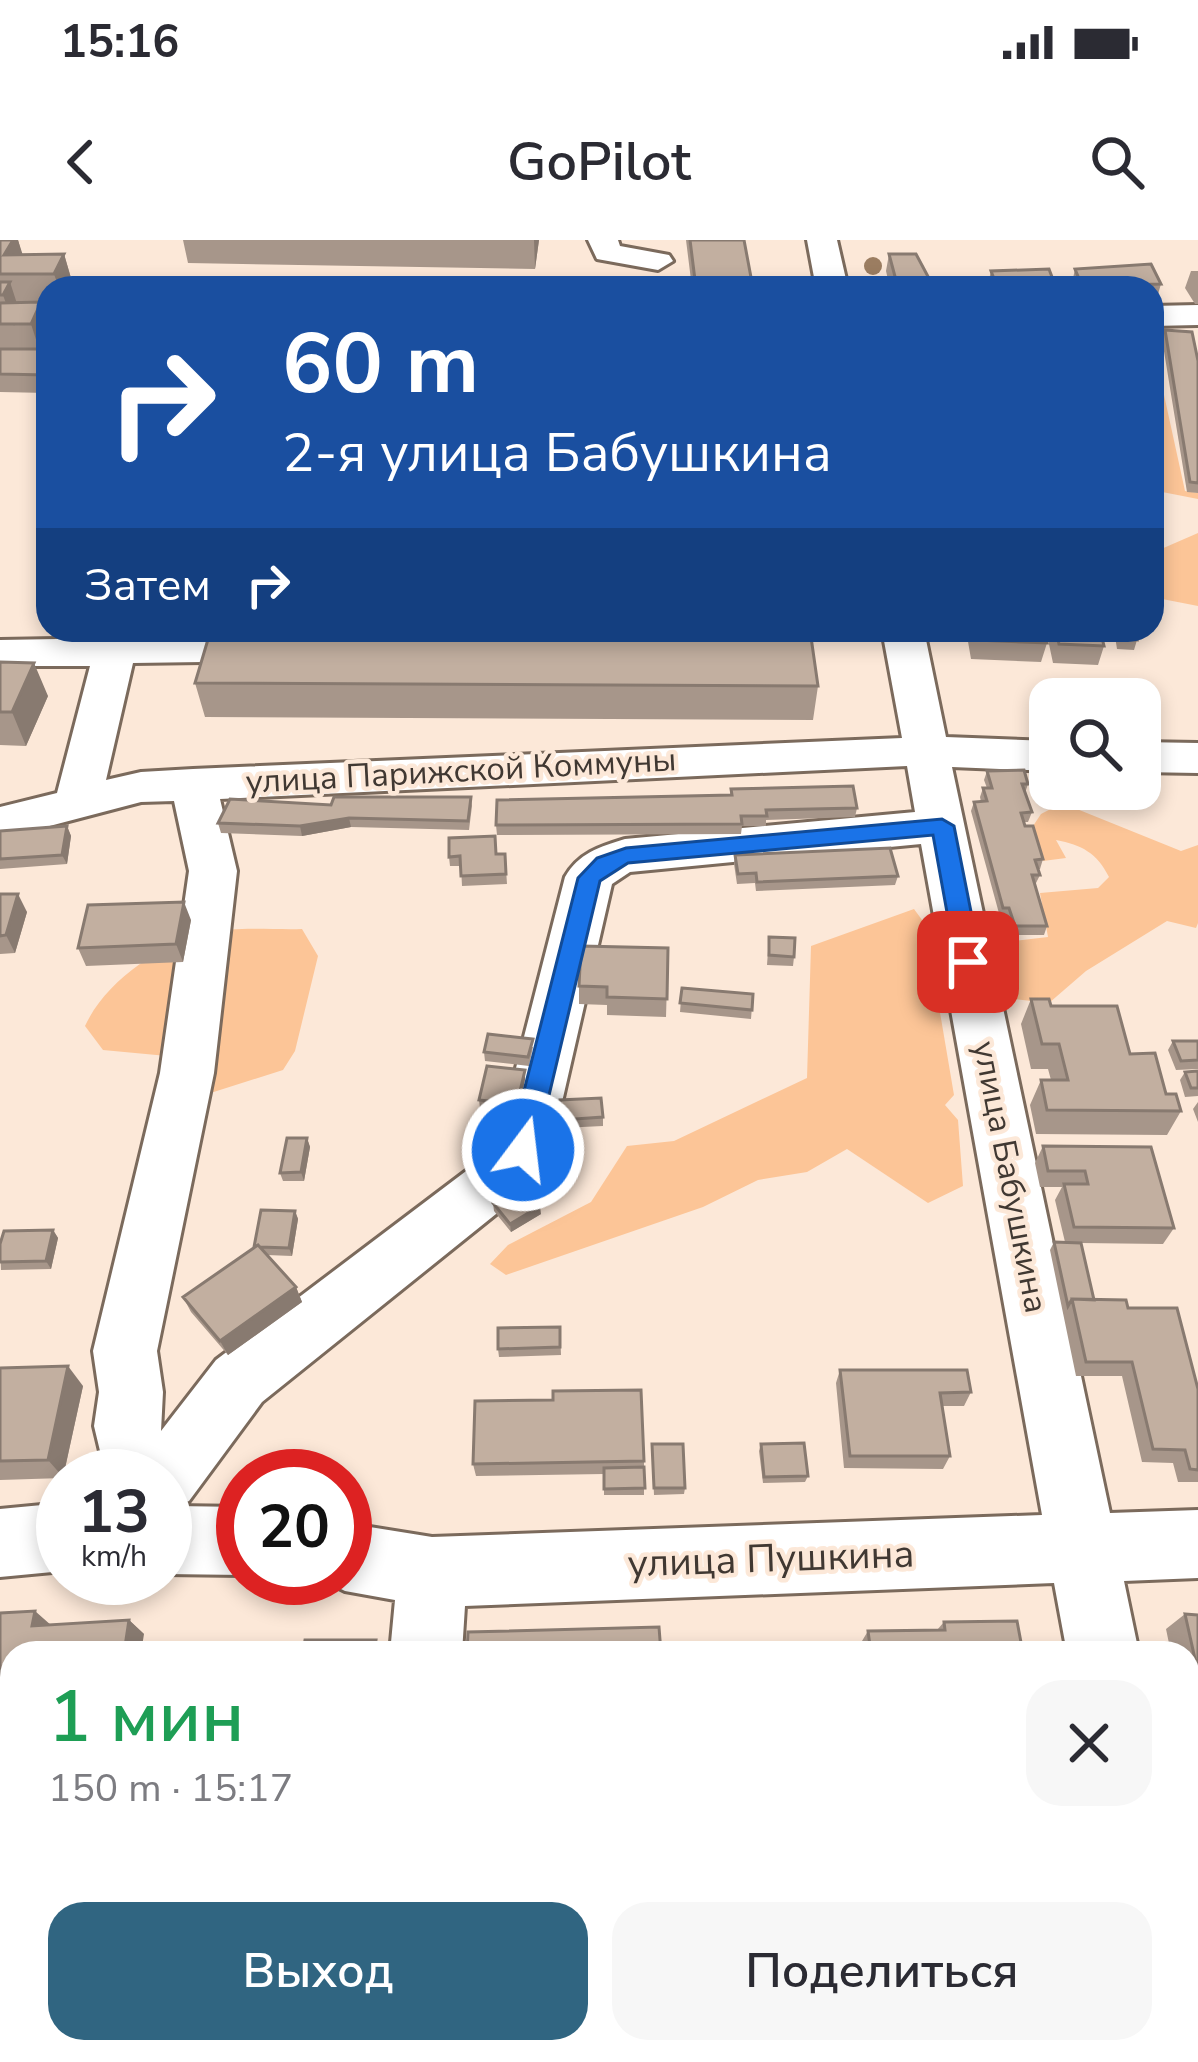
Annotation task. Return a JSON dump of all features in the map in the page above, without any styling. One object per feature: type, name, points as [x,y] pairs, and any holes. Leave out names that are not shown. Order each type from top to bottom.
[{"type":"street","points":[[603,240],[608,254],[658,261]]},
{"type":"street","points":[[822,240],[830,276]]},
{"type":"street","points":[[1164,316],[1198,316]]},
{"type":"street","name":"улица Бабушкина","points":[[904,642],[1101,1641]]},
{"type":"street","points":[[0,653],[310,648]]},
{"type":"street","points":[[78,803],[113,654]]},
{"type":"street","name":"улица Парижской Коммуны","points":[[0,823],[141,787],[927,751],[1029,755]]},
{"type":"street","points":[[1161,757],[1198,758]]},
{"type":"street","points":[[133,1449],[127,1426],[131,1392],[125,1351],[187,1072],[213,872],[193,784]]},
{"type":"street","points":[[187,1449],[239,1381],[514,1161],[528,1130],[589,878],[605,863],[626,856],[942,826]]},
{"type":"street","points":[[0,1543],[36,1540]]},
{"type":"street","name":"улица Пушкина","points":[[372,1562],[431,1572],[1198,1544]]},
{"type":"street","points":[[427,1641],[431,1572]]},
{"type":"shaded area","points":[[1164,395],[1185,491],[1198,493],[1198,499],[1164,492]]},
{"type":"shaded area","points":[[1198,533],[1198,606],[1164,599],[1164,548]]},
{"type":"shaded area","points":[[1079,810],[1181,851],[1198,845],[1196,928],[1167,921],[1086,971],[1049,1003],[1014,999],[1006,942],[1048,937],[1040,893],[1098,888],[1109,877],[1094,856],[1065,842],[1056,840],[1066,858],[1043,861],[1031,829],[1041,814]]},
{"type":"shaded area","points":[[914,909],[925,924],[954,1095],[945,1105],[958,1120],[963,1186],[928,1203],[847,1149],[807,1172],[758,1180],[703,1207],[506,1275],[490,1264],[508,1245],[591,1202],[627,1146],[674,1141],[807,1078],[811,946]]},
{"type":"shaded area","points":[[302,929],[318,956],[295,1051],[283,1070],[198,1097],[167,1056],[103,1050],[85,1026],[120,980],[171,946],[219,931]]},
{"type":"building","points":[[0,240],[13,240],[4,255],[64,254],[54,274],[0,274]]},
{"type":"building","points":[[690,240],[744,240],[751,276],[694,276]]},
{"type":"building","points":[[889,254],[916,254],[928,276],[895,276]]},
{"type":"building","points":[[1151,264],[1157,276],[1078,276],[1075,269]]},
{"type":"building","points":[[1049,269],[1052,276],[993,276],[991,271]]},
{"type":"building","points":[[36,302],[31,324],[0,324],[0,303]]},
{"type":"building","points":[[1165,330],[1192,332],[1198,361],[1198,483],[1190,482]]},
{"type":"building","points":[[0,349],[36,349],[36,375],[0,374]]},
{"type":"building","points":[[207,642],[812,642],[818,686],[195,683]]},
{"type":"building","points":[[1103,642],[1104,646],[1059,644]]},
{"type":"building","points":[[0,662],[34,663],[12,712],[0,712]]},
{"type":"building","points":[[1024,770],[1028,784],[1022,784],[1032,812],[1021,813],[1025,826],[1033,826],[1043,859],[1035,860],[1040,875],[1032,875],[1047,926],[1015,926],[1009,908],[1003,908],[974,802],[987,801],[983,788],[992,788],[987,771]]},
{"type":"building","points":[[853,786],[857,808],[766,810],[767,816],[741,816],[742,824],[496,825],[497,800],[732,795],[731,789]]},
{"type":"building","points":[[334,797],[471,797],[468,821],[349,818],[300,826],[218,823],[230,799],[331,805]]},
{"type":"building","points":[[67,826],[62,855],[0,859],[0,831]]},
{"type":"building","points":[[495,836],[496,854],[505,854],[506,874],[461,876],[460,856],[449,857],[449,838]]},
{"type":"building","points":[[890,848],[898,876],[757,882],[756,873],[738,874],[735,855]]},
{"type":"building","points":[[0,894],[18,894],[6,935],[0,936]]},
{"type":"building","points":[[184,902],[176,944],[78,948],[88,905]]},
{"type":"building","points":[[769,937],[795,938],[794,957],[769,955]]},
{"type":"building","points":[[581,946],[668,948],[667,999],[607,997],[607,987],[579,986]]},
{"type":"building","points":[[682,988],[753,994],[752,1010],[680,1003]]},
{"type":"building","points":[[1031,999],[1049,999],[1051,1006],[1117,1006],[1130,1054],[1155,1053],[1166,1094],[1176,1094],[1181,1111],[1047,1110],[1041,1080],[1068,1080],[1059,1044],[1042,1044]]},
{"type":"building","points":[[488,1034],[533,1039],[528,1057],[484,1052]]},
{"type":"building","points":[[1173,1041],[1198,1041],[1198,1060],[1181,1061]]},
{"type":"building","points":[[487,1066],[525,1070],[517,1104],[479,1100]]},
{"type":"building","points":[[1198,1071],[1198,1088],[1191,1088],[1185,1072]]},
{"type":"building","points":[[601,1098],[603,1117],[561,1120],[560,1100]]},
{"type":"building","points":[[287,1138],[307,1138],[301,1172],[280,1173]]},
{"type":"building","points":[[1043,1146],[1151,1147],[1174,1228],[1074,1227],[1064,1184],[1088,1184],[1085,1171],[1048,1171]]},
{"type":"building","points":[[523,1186],[540,1206],[510,1224],[493,1203]]},
{"type":"building","points":[[261,1210],[295,1211],[289,1248],[254,1247]]},
{"type":"building","points":[[53,1230],[46,1261],[0,1262],[4,1231]]},
{"type":"building","points":[[1054,1242],[1081,1243],[1094,1300],[1072,1299],[1068,1306]]},
{"type":"building","points":[[258,1245],[296,1287],[220,1341],[183,1297]]},
{"type":"building","points":[[1072,1299],[1126,1300],[1128,1308],[1177,1308],[1198,1389],[1198,1470],[1190,1469],[1185,1450],[1153,1449],[1132,1362],[1086,1362]]},
{"type":"building","points":[[560,1327],[560,1347],[498,1349],[498,1328]]},
{"type":"building","points":[[68,1366],[50,1449],[36,1449],[36,1460],[0,1461],[0,1368]]},
{"type":"building","points":[[840,1370],[967,1370],[971,1392],[940,1393],[950,1456],[850,1456]]},
{"type":"building","points":[[641,1390],[644,1461],[473,1464],[475,1401],[553,1400],[553,1391]]},
{"type":"building","points":[[804,1443],[808,1476],[764,1477],[761,1444]]},
{"type":"building","points":[[652,1444],[683,1444],[685,1488],[654,1488]]},
{"type":"building","points":[[644,1467],[645,1488],[604,1489],[604,1468]]},
{"type":"building","points":[[35,1611],[32,1626],[129,1620],[126,1641],[0,1641],[0,1613]]},
{"type":"building","points":[[1185,1614],[1198,1615],[1198,1641],[1191,1641]]},
{"type":"building","points":[[1017,1621],[1021,1641],[869,1641],[868,1631],[945,1630],[944,1622]]},
{"type":"building","points":[[659,1627],[660,1641],[468,1641],[468,1632]]},
{"type":"route","points":[[523,1150],[589,878],[605,863],[626,856],[942,826],[968,962]]}]
